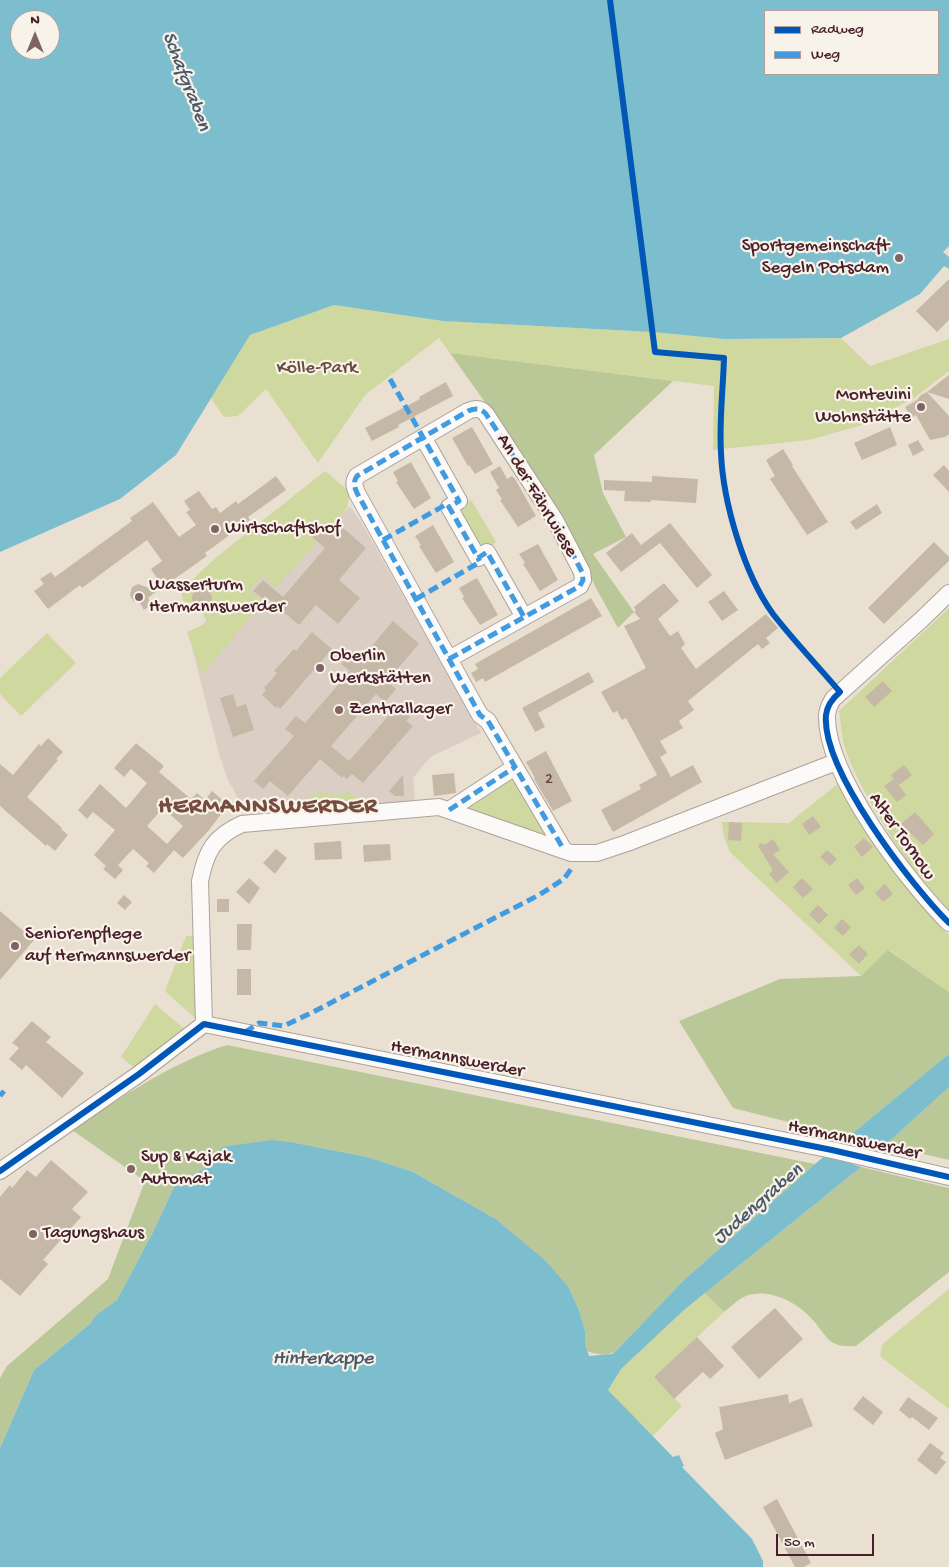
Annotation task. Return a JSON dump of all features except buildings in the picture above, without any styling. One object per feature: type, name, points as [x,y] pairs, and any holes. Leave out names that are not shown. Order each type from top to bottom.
[{"type":"street","name":"An der Fährwiese","points":[[449,660],[580,586],[584,580],[582,572],[554,520],[483,411],[473,409],[357,476],[354,484],[357,493],[449,660],[480,715],[488,721],[564,850]]},
{"type":"street","points":[[423,437],[459,501],[449,507],[478,558],[488,552],[524,617]]},
{"type":"street","name":"Alter Tornow","points":[[949,593],[833,699],[826,714],[831,746],[836,762],[866,815],[908,878],[949,924]]},
{"type":"street","points":[[0,1171],[139,1074],[204,1024],[200,881],[205,858],[211,847],[229,830],[242,824],[253,822],[439,807],[564,850],[580,854],[597,853],[836,762]]},
{"type":"street","points":[[448,810],[515,767]]},
{"type":"street","name":"Hermannswerder","points":[[204,1024],[832,1150],[949,1177]]},
{"type":"shaded area","name":"Oberlin Werkstätten","points":[[312,501],[329,523],[350,507],[360,520],[481,733],[430,757],[413,778],[415,801],[254,813],[242,805],[228,780],[219,754],[190,639]]},
{"type":"green space","name":"Kölle-Park","points":[[334,305],[443,321],[653,332],[724,339],[841,338],[870,366],[949,339],[949,371],[914,398],[862,425],[809,440],[713,450],[714,386],[450,353],[439,338],[365,395],[318,463],[266,389],[238,416],[224,417],[211,398],[250,335]]},
{"type":"green space","points":[[450,353],[673,381],[594,455],[603,493],[626,537],[593,554],[634,612],[618,628],[564,523],[526,460]]},
{"type":"green space","points":[[325,471],[350,492],[347,508],[328,529],[316,518],[305,530],[317,542],[276,588],[262,576],[250,590],[264,602],[202,674],[187,632],[207,623],[200,607],[209,605],[212,596],[206,589],[199,589],[195,592],[193,598],[195,604],[183,601],[181,591],[213,560]]},
{"type":"green space","points":[[471,500],[496,542],[478,553],[452,511]]},
{"type":"green space","points":[[949,608],[949,912],[908,862],[873,807],[854,771],[845,748],[839,711]]},
{"type":"green space","points":[[47,633],[76,663],[21,716],[0,694],[0,678]]},
{"type":"green space","points":[[512,774],[547,834],[546,837],[468,810],[467,807]]},
{"type":"green space","points":[[840,782],[888,863],[916,899],[949,935],[949,992],[889,950],[861,976],[730,852],[724,837],[722,822],[789,823]]},
{"type":"green space","points":[[321,792],[333,795],[348,792],[359,799],[361,805],[309,809],[310,797]]},
{"type":"green space","points":[[186,936],[195,936],[195,1018],[165,991]]},
{"type":"green space","points":[[888,950],[949,992],[949,1054],[848,1137],[733,1108],[679,1021],[780,979],[861,976]]},
{"type":"green space","points":[[155,1004],[188,1032],[136,1069],[121,1057]]},
{"type":"green space","points":[[227,1045],[815,1164],[684,1280],[617,1350],[610,1354],[602,1355],[587,1351],[585,1331],[579,1310],[568,1286],[546,1261],[496,1219],[411,1171],[367,1157],[296,1143],[222,1147],[205,1168],[175,1185],[154,1230],[117,1300],[95,1316],[91,1323],[34,1370],[0,1448],[0,1378],[7,1366],[108,1279],[145,1181],[72,1130],[166,1071]]},
{"type":"green space","points":[[949,1087],[949,1160],[885,1145]]},
{"type":"green space","points":[[861,1167],[949,1188],[949,1272],[856,1346],[838,1345],[828,1339],[804,1311],[781,1298],[772,1295],[754,1294],[737,1301],[724,1312],[705,1293]]},
{"type":"green space","points":[[949,1289],[949,1409],[881,1357],[881,1353],[885,1342]]},
{"type":"green space","points":[[705,1293],[724,1312],[654,1377],[682,1406],[652,1437],[608,1390],[621,1369]]},
{"type":"water","name":"Schafgraben","points":[[0,0],[949,0],[949,246],[943,252],[949,257],[949,269],[944,266],[920,294],[841,338],[724,339],[653,332],[443,321],[334,305],[250,335],[176,455],[120,499],[0,552]]},
{"type":"water","name":"Hinterkappe","points":[[949,1054],[949,1087],[861,1167],[684,1310],[621,1369],[608,1390],[673,1457],[679,1455],[684,1466],[682,1467],[752,1539],[763,1561],[763,1567],[0,1567],[0,1448],[34,1370],[91,1323],[95,1316],[117,1300],[154,1230],[175,1185],[205,1168],[222,1147],[272,1140],[296,1143],[367,1157],[411,1171],[496,1219],[546,1261],[568,1286],[579,1310],[589,1356],[612,1354],[684,1280],[815,1164]]},
{"type":"pier","points":[[844,1140],[882,1149],[861,1167],[826,1155]]},
{"type":"ferry route","points":[[610,0],[653,332]]},
{"type":"marked path","points":[[390,379],[459,501],[449,507],[478,558],[487,552],[524,617]]},
{"type":"marked path","points":[[449,659],[580,586],[583,580],[582,572],[555,520],[486,414],[478,409],[468,411],[357,476],[355,486],[357,493],[480,715],[488,721],[564,850]]},
{"type":"marked path","points":[[383,540],[447,504],[449,507]]},
{"type":"marked path","points":[[416,599],[480,562],[478,558]]},
{"type":"marked path","points":[[449,810],[515,767]]},
{"type":"marked path","points":[[245,1032],[259,1023],[284,1026],[315,1011],[539,895],[564,879],[571,869]]},
{"type":"marked path","points":[[0,1096],[4,1091]]},
{"type":"cycle path","points":[[610,0],[655,352],[724,358],[720,430],[721,453],[726,493],[744,558],[753,579],[773,614],[840,692],[831,702],[827,711],[828,738],[838,765],[853,795],[892,855],[949,923]]},
{"type":"cycle path","points":[[0,1171],[139,1074],[204,1024],[832,1150],[949,1177]]},
{"type":"place","name":"Sportgemeinschaft Segeln Potsdam","points":[[899,258]]},
{"type":"place","name":"Montevini Wohnstätte","points":[[921,407]]},
{"type":"place","name":"Wirtschaftshof","points":[[215,529]]},
{"type":"place","name":"Wasserturm Hermannswerder","points":[[139,597]]},
{"type":"place","name":"Oberlin Werkstätten","points":[[320,668]]},
{"type":"place","name":"Zentrallager","points":[[339,710]]},
{"type":"place","name":"Seniorenpflege auf Hermannswerder","points":[[15,946]]},
{"type":"place","name":"Sup & Kajak Automat","points":[[131,1169]]},
{"type":"place","name":"Tagungshaus","points":[[33,1234]]},
{"type":"district","name":"HERMANNSWERDER","points":[[268,808]]},
{"type":"water label","name":"Judengraben","points":[[759,1205]]}]
